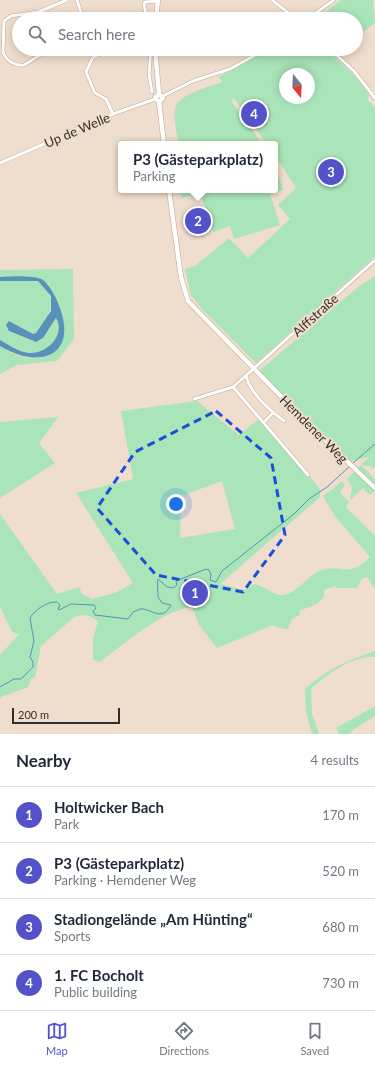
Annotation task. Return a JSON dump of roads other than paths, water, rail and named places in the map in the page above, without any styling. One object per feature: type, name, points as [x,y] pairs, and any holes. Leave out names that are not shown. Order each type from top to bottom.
[{"type":"street","points":[[38,12],[67,0]]},
{"type":"street","points":[[77,0],[81,12]]},
{"type":"street","points":[[146,12],[145,2],[158,0],[157,12]]},
{"type":"street","points":[[272,0],[287,12]]},
{"type":"street","points":[[317,12],[334,0]]},
{"type":"street","points":[[12,16],[2,21],[3,52],[8,60],[19,66],[24,65],[38,56]]},
{"type":"street","points":[[95,56],[93,57],[86,72],[95,93],[106,99],[113,114]]},
{"type":"street","points":[[150,56],[149,74],[152,92]]},
{"type":"street","points":[[156,56],[162,100],[157,100],[164,141]]},
{"type":"street","points":[[161,95],[193,81],[230,69],[253,56]]},
{"type":"street","points":[[338,56],[354,71],[375,98]]},
{"type":"street","name":"Up de Welle","points":[[0,163],[113,114],[157,100]]},
{"type":"street","name":"Hemdener Weg","points":[[169,193],[184,294],[193,308],[354,469],[375,488]]},
{"type":"street","name":"Alffstraße","points":[[254,369],[375,260]]},
{"type":"street","points":[[194,399],[233,387],[254,369]]},
{"type":"street","name":"Hemdener Weg","points":[[246,376],[251,389],[274,413],[284,421]]},
{"type":"street","points":[[233,387],[308,475]]},
{"type":"street","name":"Hemdener Weg","points":[[264,422],[274,413]]},
{"type":"water","points":[[0,277],[35,277],[46,282],[54,294],[64,321],[64,335],[60,346],[53,353],[42,357],[29,357],[15,353],[0,346],[0,340],[22,351],[29,353],[36,352],[48,347],[57,337],[59,331],[56,318],[43,338],[36,342],[9,331],[6,325],[9,321],[33,334],[36,333],[51,311],[51,296],[38,281],[0,281]]},
{"type":"waterway","points":[[353,463],[375,444]]},
{"type":"waterway","points":[[0,687],[14,679],[21,679],[33,667],[33,662],[30,657],[34,641],[30,618],[42,607],[53,602],[57,602],[60,605],[59,610],[71,604],[94,605],[96,608],[93,611],[95,615],[128,619],[133,612],[140,609],[160,614],[164,613],[171,605],[162,603],[158,597],[158,579],[167,587],[173,588],[177,585],[176,581],[206,569],[209,570],[211,575],[210,580],[216,582],[222,571],[294,514],[309,499],[327,487],[349,467]]},
{"type":"place","name":"1. FC Bocholt","points":[[254,114]]},
{"type":"place","name":"Stadiongelände „Am Hünting“","points":[[331,172]]},
{"type":"place","name":"P3 (Gästeparkplatz)","points":[[198,221]]},
{"type":"place","name":"Holtwicker Bach","points":[[195,593]]}]
